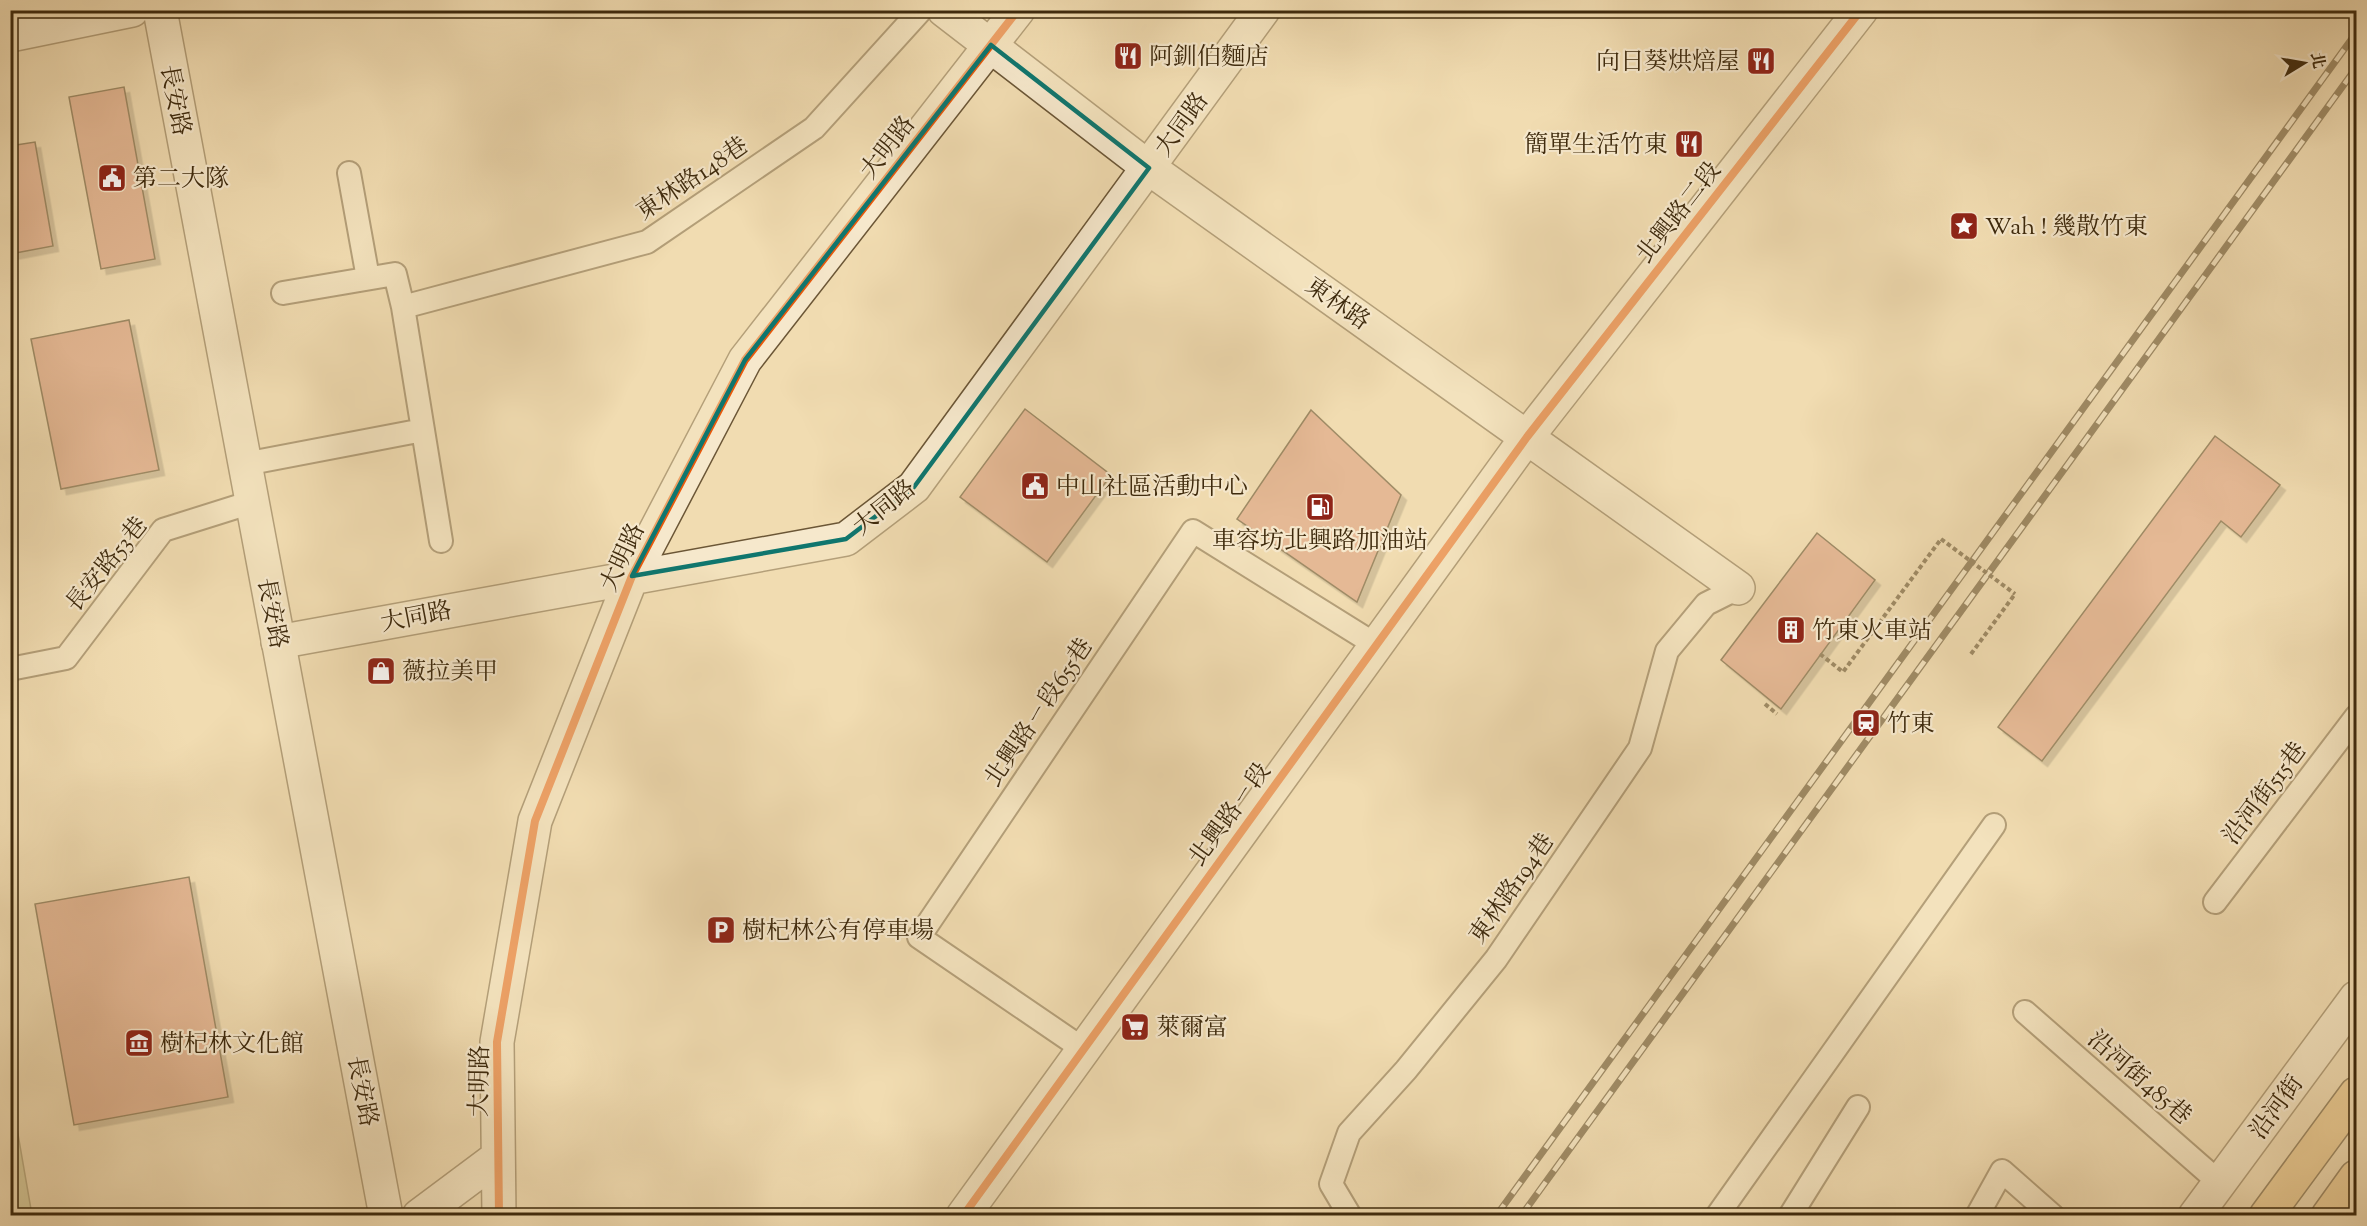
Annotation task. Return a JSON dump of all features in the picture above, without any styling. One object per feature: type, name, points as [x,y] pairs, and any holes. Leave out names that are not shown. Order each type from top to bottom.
[{"type":"highway","points":[[2266,1215],[2356,1094]]},
{"type":"highway","points":[[2328,1215],[2356,1177]]},
{"type":"street","points":[[24,25],[132,10]]},
{"type":"street","name":"長安路","points":[[160,10],[386,1215]]},
{"type":"street","name":"東林路","points":[[944,10],[1149,168],[1738,588]]},
{"type":"street","name":"大明路","points":[[499,1215],[497,1042],[535,821],[632,576],[745,360],[1018,10]]},
{"type":"street","name":"大同路","points":[[278,642],[846,539],[914,488],[1263,10]]},
{"type":"street","name":"北興路二段","points":[[1527,437],[1860,10]]},
{"type":"street","name":"北興路ㄧ段","points":[[963,1215],[1527,437]]},
{"type":"street","name":"沿河街","points":[[2195,1215],[2356,998]]},
{"type":"street","points":[[419,1215],[498,1157]]},
{"type":"lane","name":"東林路148巷","points":[[403,307],[647,242],[814,128],[921,10]]},
{"type":"lane","points":[[349,173],[368,278]]},
{"type":"lane","points":[[283,293],[395,274],[403,307],[441,541]]},
{"type":"lane","points":[[245,464],[423,430]]},
{"type":"lane","name":"長安路53巷","points":[[10,669],[66,658],[162,530],[252,502]]},
{"type":"lane","name":"北興路ㄧ段655巷","points":[[1083,1049],[919,937],[1193,531],[1376,645]]},
{"type":"lane","name":"東林路194巷","points":[[1350,1215],[1331,1184],[1349,1133],[1406,1070],[1496,959],[1640,748],[1667,651],[1706,604],[1738,588]]},
{"type":"lane","name":"沿河街515巷","points":[[2215,902],[2356,717]]},
{"type":"lane","points":[[1717,1215],[1994,825]]},
{"type":"lane","name":"沿河街485巷","points":[[2025,1012],[2220,1183]]},
{"type":"lane","points":[[1790,1215],[1858,1107]]},
{"type":"lane","points":[[1977,1215],[2002,1171],[2053,1215]]},
{"type":"path","points":[[1820,654],[1843,672],[1941,539],[2015,594],[1971,654]]},
{"type":"path","points":[[1765,704],[1777,714]]},
{"type":"highlighted area","points":[[991,45],[1149,168],[914,487],[846,539],[632,576],[745,360]]},
{"type":"shaded area","points":[[11,1094],[32,1215],[11,1215]]},
{"type":"building","name":"第二大隊","points":[[124,87],[155,259],[101,269],[69,97]]},
{"type":"building","points":[[35,142],[53,246],[10,254],[10,146]]},
{"type":"building","points":[[129,320],[159,470],[61,489],[31,339]]},
{"type":"building","name":"中山社區活動中心","points":[[1025,409],[1111,475],[1047,562],[960,497]]},
{"type":"building","name":"車容坊北興路加油站","points":[[1311,410],[1401,495],[1357,602],[1237,519]]},
{"type":"building","points":[[2215,436],[2280,485],[2241,537],[2221,521],[2042,761],[1998,727]]},
{"type":"building","name":"竹東火車站","points":[[1817,533],[1875,580],[1781,709],[1721,660]]},
{"type":"building","name":"樹杞林文化館","points":[[189,877],[228,1097],[74,1125],[35,904]]},
{"type":"railway","points":[[1496,1216],[2356,33]]},
{"type":"railway","points":[[1521,1216],[2356,68]]},
{"type":"cycle path","points":[[499,1216],[497,1042],[535,821],[632,576],[745,360],[1018,10]]},
{"type":"cycle path","points":[[963,1216],[1527,437],[1861,10]]},
{"type":"place","name":"阿釧伯麵店","points":[[1128,56]]},
{"type":"place","name":"向日葵烘焙屋","points":[[1761,61]]},
{"type":"place","name":"簡單生活竹東","points":[[1689,144]]},
{"type":"place","name":"第二大隊","points":[[112,178]]},
{"type":"place","name":"Wah ! 幾散竹東","points":[[1964,226]]},
{"type":"place","name":"中山社區活動中心","points":[[1035,486]]},
{"type":"place","name":"車容坊北興路加油站","points":[[1320,507]]},
{"type":"place","name":"竹東火車站","points":[[1791,630]]},
{"type":"place","name":"薇拉美甲","points":[[381,671]]},
{"type":"place","name":"竹東","points":[[1866,723]]},
{"type":"place","name":"樹杞林公有停車場","points":[[721,930]]},
{"type":"place","name":"萊爾富","points":[[1135,1027]]},
{"type":"place","name":"樹杞林文化館","points":[[139,1043]]}]
